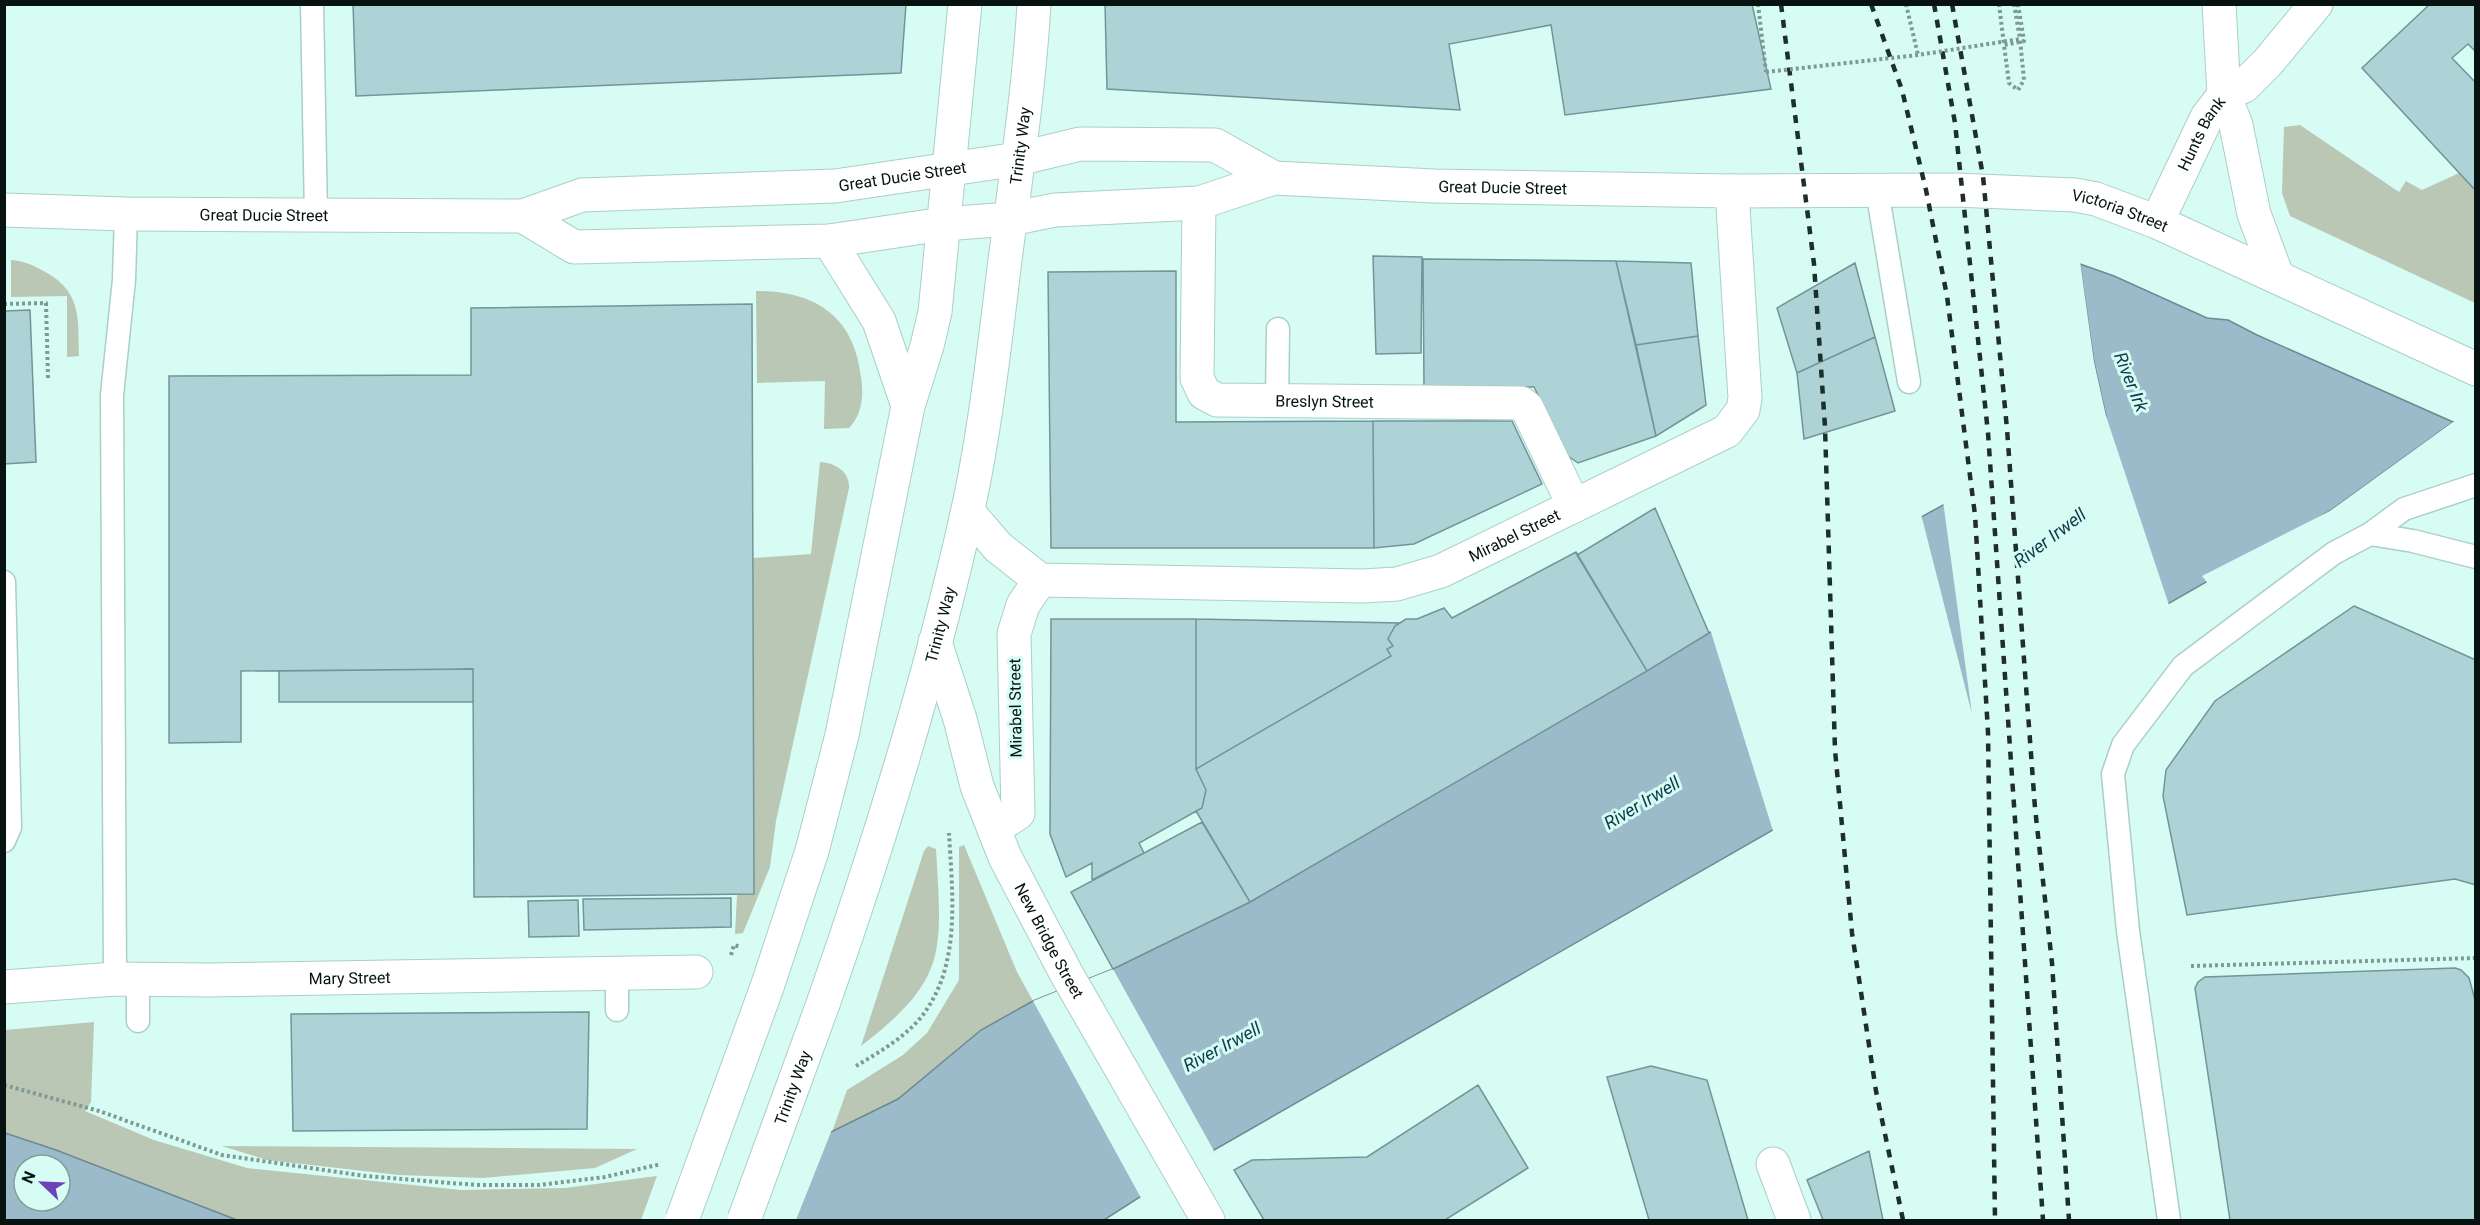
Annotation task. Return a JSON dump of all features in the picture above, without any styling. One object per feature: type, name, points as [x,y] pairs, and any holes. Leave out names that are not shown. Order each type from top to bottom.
[{"type":"main road","points":[[682,1221],[767,987],[812,851],[842,735],[908,406],[935,312],[965,4]]},
{"type":"main road","name":"Trinity Way","points":[[744,1221],[824,1001],[881,831],[935,642],[968,512],[995,339],[1018,159],[1034,4]]},
{"type":"main road","name":"Hunts Bank","points":[[2157,222],[2207,117],[2224,95],[2219,4]]},
{"type":"main road","points":[[2277,276],[2254,213],[2236,125],[2224,95],[2244,86],[2316,4]]},
{"type":"main road","name":"Great Ducie Street","points":[[4,210],[126,214],[523,216],[582,195],[836,186],[1018,159],[1080,144],[1215,145],[1274,178]]},
{"type":"main road","name":"Great Ducie Street","points":[[523,216],[574,247],[829,242],[943,224],[1010,219],[1055,210],[1198,202],[1274,178],[1434,186],[1732,191]]},
{"type":"main road","name":"Victoria Street","points":[[1732,191],[1955,190],[2075,195],[2096,199],[2157,222],[2475,369]]},
{"type":"main road","name":"Mirabel Street","points":[[994,829],[1018,813],[1014,634],[1023,605],[1040,580],[1397,584],[1441,571],[1727,430],[1743,410],[1745,378],[1732,191]]},
{"type":"main road","name":"Breslyn Street","points":[[1198,202],[1197,378],[1204,393],[1217,400],[1277,402],[1521,403],[1527,408],[1574,506]]},
{"type":"main road","points":[[829,242],[879,321],[908,406]]},
{"type":"main road","points":[[968,512],[998,547],[1040,580]]},
{"type":"main road","name":"New Bridge Street","points":[[935,642],[960,719],[977,786],[1005,857],[1066,973],[1208,1221]]},
{"type":"main road","name":"Mary Street","points":[[4,987],[127,979],[696,972]]},
{"type":"main road","points":[[1773,1164],[1794,1221]]},
{"type":"lane","points":[[312,4],[316,216]]},
{"type":"lane","points":[[1877,190],[1909,382]]},
{"type":"lane","points":[[126,214],[124,280],[112,395],[127,979],[138,1021]]},
{"type":"lane","points":[[1277,402],[1278,329]]},
{"type":"lane","points":[[2169,1221],[2128,931],[2114,774],[2117,758],[2137,723],[2183,666],[2334,553],[2370,534],[2404,509],[2475,485]]},
{"type":"lane","points":[[2370,534],[2413,541],[2475,558]]},
{"type":"lane","points":[[4,582],[10,827],[4,841]]},
{"type":"lane","points":[[617,973],[617,1010]]},
{"type":"path","points":[[1758,4],[1766,72],[1917,55],[2020,39]]},
{"type":"path","points":[[1906,4],[1917,55]]},
{"type":"path","points":[[1999,4],[2008,82],[2018,90],[2025,80],[2016,4]]},
{"type":"path","points":[[2004,45],[2024,41],[2016,4]]},
{"type":"path","points":[[4,304],[46,303],[48,378]]},
{"type":"path","points":[[856,1066],[904,1033],[927,1010],[941,983],[950,946],[948,833]]},
{"type":"path","points":[[2192,966],[2475,958]]},
{"type":"path","points":[[4,1085],[99,1111],[222,1155],[365,1176],[476,1185],[539,1185],[605,1177],[662,1164]]},
{"type":"green space","points":[[2300,125],[2399,192],[2406,181],[2422,190],[2459,173],[2475,191],[2475,303],[2290,216],[2282,193],[2284,127]]},
{"type":"green space","points":[[11,260],[38,268],[67,289],[76,308],[78,319],[79,356],[67,357],[67,296],[11,297]]},
{"type":"green space","points":[[756,291],[777,292],[813,302],[828,311],[850,337],[857,356],[862,398],[857,417],[849,428],[824,429],[825,381],[757,383]]},
{"type":"green space","points":[[820,462],[841,469],[847,477],[849,488],[776,821],[770,867],[743,933],[735,934],[737,895],[754,894],[753,558],[811,554]]},
{"type":"green space","points":[[964,845],[1017,972],[1033,1001],[981,1030],[898,1099],[832,1132],[847,1090],[903,1055],[927,1033],[959,980],[959,847]]},
{"type":"green space","points":[[928,846],[936,849],[938,885],[938,939],[933,961],[925,982],[910,1002],[861,1046],[924,851]]},
{"type":"green space","points":[[94,1022],[91,1102],[85,1111],[154,1140],[247,1168],[461,1190],[565,1188],[657,1176],[641,1220],[237,1220],[72,1156],[72,1153],[64,1153],[5,1133],[5,1030]]},
{"type":"green space","points":[[222,1146],[637,1149],[595,1168],[483,1178],[399,1175],[267,1160]]},
{"type":"water","points":[[2080,264],[2114,276],[2207,318],[2228,320],[2453,422],[2330,511],[1207,1154],[1104,1220],[652,1220],[898,1099],[981,1030],[1033,1001],[1113,969],[1250,902],[1709,633],[2106,416],[2094,362]]},
{"type":"water","points":[[5,1133],[64,1153],[12,1153],[12,1213],[72,1213],[72,1156],[237,1220],[5,1220]]},
{"type":"pier","points":[[2080,261],[2094,362],[2106,416],[2170,608],[1774,834],[1710,629],[1921,514],[1972,714],[1943,501],[2103,414],[2091,363],[2077,264]]},
{"type":"pier","points":[[2453,422],[2456,423],[2331,514],[2209,585],[2202,576],[2330,511]]},
{"type":"pier","points":[[1113,969],[1214,1151],[1141,1198],[1033,1001]]},
{"type":"pier","points":[[833,1127],[796,1220],[649,1220],[651,1218]]},
{"type":"building","points":[[353,4],[906,4],[901,73],[356,96]]},
{"type":"building","points":[[1105,4],[1752,4],[1771,89],[1565,115],[1551,25],[1449,44],[1460,110],[1107,89]]},
{"type":"building","points":[[2430,4],[2476,4],[2476,52],[2468,44],[2452,58],[2476,83],[2476,191],[2362,68]]},
{"type":"building","points":[[1373,256],[1422,257],[1421,353],[1376,354]]},
{"type":"building","points":[[1423,259],[1616,261],[1656,436],[1578,463],[1568,456],[1534,387],[1424,386]]},
{"type":"building","points":[[1616,261],[1691,263],[1698,336],[1636,345]]},
{"type":"building","points":[[1855,263],[1875,337],[1797,373],[1777,308]]},
{"type":"building","points":[[1176,271],[1176,422],[1373,421],[1374,548],[1051,548],[1048,272]]},
{"type":"building","points":[[752,304],[754,894],[474,897],[473,669],[241,671],[241,742],[169,743],[169,376],[471,375],[471,308]]},
{"type":"building","points":[[30,310],[36,462],[4,464],[4,311]]},
{"type":"building","points":[[1698,336],[1706,405],[1656,436],[1636,345]]},
{"type":"building","points":[[1875,337],[1895,411],[1804,439],[1797,373]]},
{"type":"building","points":[[1373,421],[1512,421],[1542,484],[1414,544],[1374,548]]},
{"type":"building","points":[[1655,508],[1709,633],[1647,671],[1577,555]]},
{"type":"building","points":[[1576,552],[1647,671],[1250,902],[1196,811],[1202,808],[1206,790],[1196,769],[1391,656],[1387,649],[1393,646],[1388,639],[1395,626],[1406,619],[1417,619],[1444,608],[1452,618]]},
{"type":"building","points":[[2354,606],[2476,660],[2476,885],[2455,879],[2187,915],[2163,796],[2166,770],[2215,701]]},
{"type":"building","points":[[1051,619],[1196,619],[1196,769],[1206,790],[1202,808],[1139,843],[1144,853],[1092,880],[1092,863],[1066,877],[1050,834]]},
{"type":"building","points":[[1196,619],[1400,623],[1395,626],[1388,639],[1393,646],[1387,649],[1391,656],[1196,769]]},
{"type":"building","points":[[473,669],[473,702],[279,702],[279,671]]},
{"type":"building","points":[[1202,822],[1250,902],[1113,969],[1071,892]]},
{"type":"building","points":[[731,898],[731,927],[584,930],[583,899]]},
{"type":"building","points":[[578,900],[579,936],[529,937],[528,901]]},
{"type":"building","points":[[2455,968],[2461,970],[2469,978],[2476,1003],[2476,1220],[2230,1220],[2195,988],[2198,982],[2205,977]]},
{"type":"building","points":[[589,1012],[587,1129],[293,1131],[291,1014]]},
{"type":"building","points":[[1651,1066],[1707,1080],[1748,1220],[1649,1220],[1607,1077]]},
{"type":"building","points":[[1478,1085],[1528,1168],[1445,1220],[1264,1220],[1234,1170],[1252,1160],[1367,1157]]},
{"type":"building","points":[[1869,1151],[1883,1220],[1823,1220],[1807,1180]]},
{"type":"railway","points":[[1781,4],[1814,264],[1825,427],[1835,750],[1852,933],[1876,1091],[1903,1220]]},
{"type":"railway","points":[[1871,4],[1902,90],[1926,190],[1947,296],[1975,515],[1988,732],[1995,1220]]},
{"type":"railway","points":[[1934,4],[1955,123],[1988,433],[2043,1220]]},
{"type":"railway","points":[[1952,4],[1983,176],[2007,429],[2035,808],[2052,963],[2069,1220]]},
{"type":"water label","name":"River Irk","points":[[2131,382]]},
{"type":"water label","name":"River Irwell","points":[[2050,538]]},
{"type":"water label","name":"River Irwell","points":[[1642,803]]},
{"type":"water label","name":"River Irwell","points":[[1222,1047]]}]
